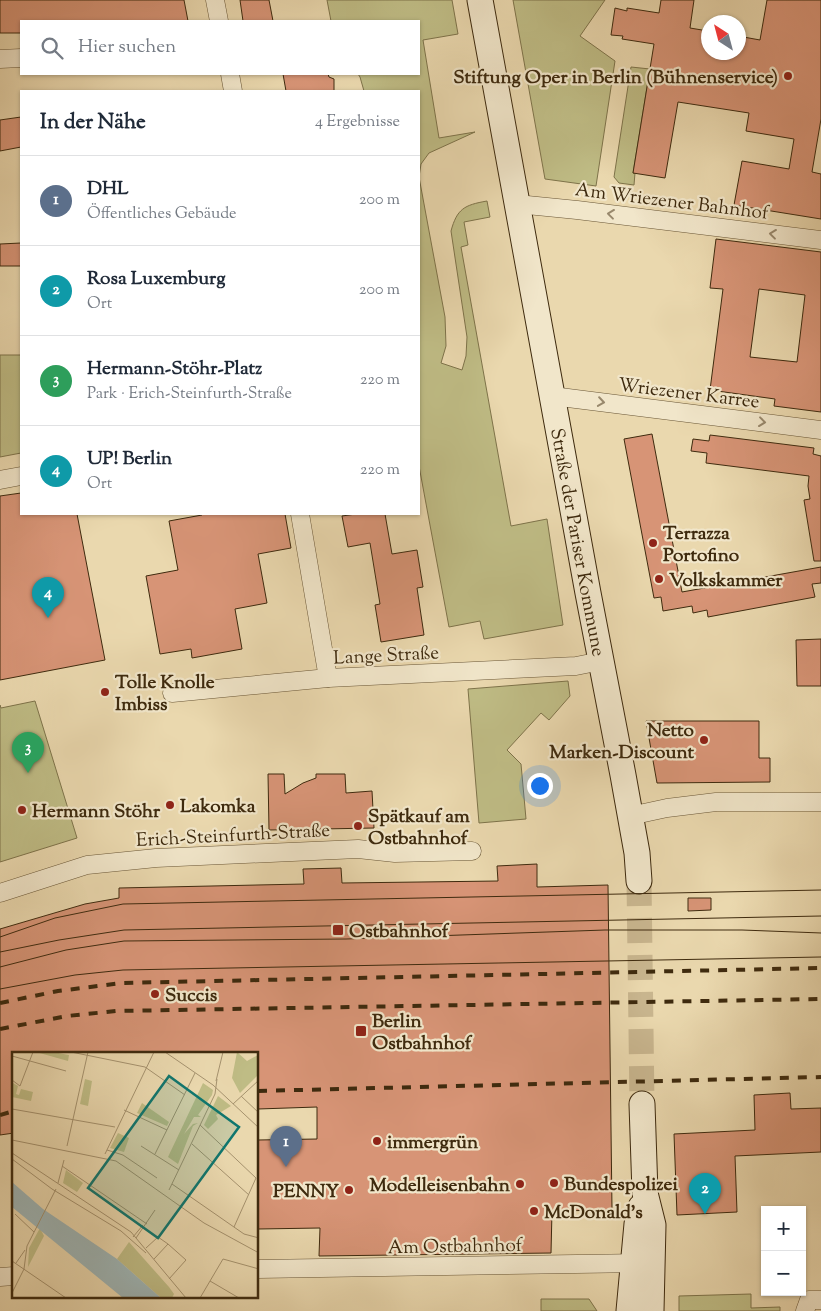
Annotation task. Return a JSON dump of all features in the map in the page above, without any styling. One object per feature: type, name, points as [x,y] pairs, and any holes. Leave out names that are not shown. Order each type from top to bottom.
[{"type":"street","points":[[215,0],[219,20]]},
{"type":"street","name":"Straße der Pariser Kommune","points":[[480,0],[637,853],[639,881]]},
{"type":"street","points":[[0,58],[20,58]]},
{"type":"street","points":[[230,75],[233,90]]},
{"type":"street","name":"Am Wriezener Bahnhof","points":[[517,204],[821,240]]},
{"type":"street","name":"Wriezener Karree","points":[[552,396],[821,430]]},
{"type":"street","points":[[0,480],[20,476]]},
{"type":"street","points":[[300,515],[328,678]]},
{"type":"street","name":"Lange Straße","points":[[172,693],[328,678],[576,666],[602,661]]},
{"type":"street","points":[[630,816],[667,808],[716,802],[821,802]]},
{"type":"street","name":"Erich-Steinfurth-Straße","points":[[0,893],[87,864],[156,858],[358,849],[395,853],[472,852]]},
{"type":"street","points":[[629,1311],[653,1225],[645,1193],[642,1104]]},
{"type":"street","points":[[643,1263],[651,1311]]},
{"type":"street","name":"Am Ostbahnhof","points":[[259,1269],[643,1263]]},
{"type":"street","points":[[804,1311],[809,1300],[821,1300]]},
{"type":"shaded area","points":[[327,0],[452,0],[458,34],[423,40],[439,138],[475,132],[429,153],[421,164],[420,170],[420,90],[364,90],[359,75],[420,75],[420,20],[331,20]]},
{"type":"shaded area","points":[[513,0],[605,0],[580,36],[615,61],[596,186],[545,179]]},
{"type":"shaded area","points":[[631,67],[650,69],[633,173],[635,173],[634,185],[619,183],[614,177]]},
{"type":"shaded area","points":[[420,182],[445,317],[446,346],[441,363],[462,370],[466,356],[467,337],[451,231],[456,218],[463,209],[473,204],[487,201],[490,217],[464,222],[468,245],[461,247],[511,526],[547,519],[563,625],[484,639],[480,621],[449,627],[420,471]]},
{"type":"shaded area","points":[[0,355],[20,355],[20,453],[0,457]]},
{"type":"shaded area","points":[[568,681],[570,696],[549,720],[541,713],[507,750],[521,764],[526,819],[479,823],[468,689]]},
{"type":"shaded area","points":[[35,701],[77,838],[0,862],[0,705],[1,708]]},
{"type":"shaded area","points":[[751,1294],[751,1308],[780,1307],[780,1311],[679,1311],[679,1296]]},
{"type":"shaded area","points":[[541,1299],[589,1299],[597,1311],[541,1311]]},
{"type":"building","points":[[0,0],[184,0],[188,20],[20,20],[20,33],[0,33]]},
{"type":"building","points":[[240,0],[269,0],[273,20],[243,20]]},
{"type":"building","points":[[661,0],[694,0],[690,28],[701,30],[701,60],[746,60],[746,37],[760,40],[767,0],[821,0],[821,119],[812,172],[821,174],[821,219],[734,205],[742,161],[789,169],[794,139],[746,131],[749,113],[678,102],[665,178],[633,173],[654,44],[622,39],[623,36],[611,35],[615,8],[627,11],[627,8],[659,13]]},
{"type":"building","points":[[283,75],[328,75],[334,79],[334,90],[286,90]]},
{"type":"building","points":[[20,117],[20,147],[0,151],[0,120]]},
{"type":"building","points":[[716,239],[821,252],[821,412],[774,406],[775,399],[710,390],[723,289],[710,288]],"holes":[[[759,289],[805,295],[797,362],[750,357]]]},
{"type":"building","points":[[20,243],[20,266],[0,266],[0,244]]},
{"type":"building","points":[[652,434],[682,592],[821,567],[821,583],[812,584],[815,597],[708,617],[707,610],[693,613],[692,606],[663,611],[661,597],[654,598],[624,439]]},
{"type":"building","points":[[710,435],[814,448],[813,454],[821,456],[821,561],[814,561],[804,500],[810,499],[809,476],[706,463],[707,453],[691,451],[693,439],[709,441]]},
{"type":"building","points":[[20,493],[20,515],[77,515],[105,660],[0,680],[0,496]]},
{"type":"building","points":[[202,515],[285,515],[291,548],[258,554],[267,603],[235,609],[242,649],[192,658],[191,649],[160,654],[146,576],[178,570],[169,521]]},
{"type":"building","points":[[385,515],[392,554],[417,550],[423,587],[417,588],[424,635],[381,642],[375,605],[380,604],[370,543],[348,547],[342,516]]},
{"type":"building","points":[[821,639],[821,686],[797,686],[796,640]]},
{"type":"building","name":"Netto Marken-Discount","points":[[646,721],[759,721],[759,758],[770,758],[770,782],[657,783]]},
{"type":"building","points":[[268,774],[284,774],[285,794],[303,783],[316,778],[316,774],[345,774],[346,793],[372,791],[374,828],[269,830]]},
{"type":"building","name":"Berlin Ostbahnhof","points":[[537,864],[537,887],[608,885],[612,1210],[552,1211],[551,1253],[319,1256],[320,1228],[259,1229],[259,1140],[317,1139],[317,1107],[259,1109],[259,1052],[12,1052],[12,1133],[0,1135],[0,929],[85,904],[119,898],[119,888],[304,884],[303,869],[341,868],[342,883],[498,881],[497,866]]},
{"type":"building","points":[[688,898],[711,898],[711,910],[688,911]]},
{"type":"building","points":[[790,1093],[791,1109],[821,1108],[821,1152],[735,1156],[737,1212],[677,1215],[674,1134],[755,1130],[754,1095]]},
{"type":"tunnel","points":[[639,881],[642,1104]]},
{"type":"tram line","points":[[0,937],[55,918],[123,904],[821,890]]},
{"type":"tram line","points":[[0,952],[59,940],[124,930],[821,916]]},
{"type":"tram line","points":[[0,967],[66,950],[124,941],[346,939],[605,930],[742,930],[821,933]]},
{"type":"tram line","points":[[0,989],[75,975],[123,970],[821,957]]},
{"type":"railway","points":[[0,1003],[58,991],[122,983],[821,968]]},
{"type":"railway","points":[[0,1029],[67,1016],[116,1011],[821,999]]},
{"type":"railway","points":[[259,1091],[821,1077]]},
{"type":"railway","points":[[0,1115],[12,1112]]},
{"type":"place","name":"Stiftung Oper in Berlin (Bühnenservice)","points":[[788,76]]},
{"type":"place","name":"Terrazza Portofino","points":[[653,543]]},
{"type":"place","name":"Volkskammer","points":[[659,579]]},
{"type":"place","name":"UP! Berlin","points":[[48,618]]},
{"type":"place","name":"Tolle Knolle Imbiss","points":[[105,692]]},
{"type":"place","name":"Netto Marken-Discount","points":[[704,740]]},
{"type":"place","name":"Hermann-Stöhr-Platz","points":[[28,773]]},
{"type":"place","name":"Lakomka","points":[[170,805]]},
{"type":"place","name":"Hermann Stöhr","points":[[22,810]]},
{"type":"place","name":"Spätkauf am Ostbahnhof","points":[[358,826]]},
{"type":"place","name":"Ostbahnhof","points":[[338,930]]},
{"type":"place","name":"Succis","points":[[155,994]]},
{"type":"place","name":"Berlin Ostbahnhof","points":[[361,1031]]},
{"type":"place","name":"immergrün","points":[[377,1141]]},
{"type":"place","name":"DHL","points":[[286,1167]]},
{"type":"place","name":"Bundespolizei","points":[[554,1183]]},
{"type":"place","name":"Modelleisenbahn","points":[[520,1184]]},
{"type":"place","name":"PENNY","points":[[349,1190]]},
{"type":"place","name":"McDonald's","points":[[534,1211]]},
{"type":"place","name":"Rosa Luxemburg","points":[[705,1214]]}]
